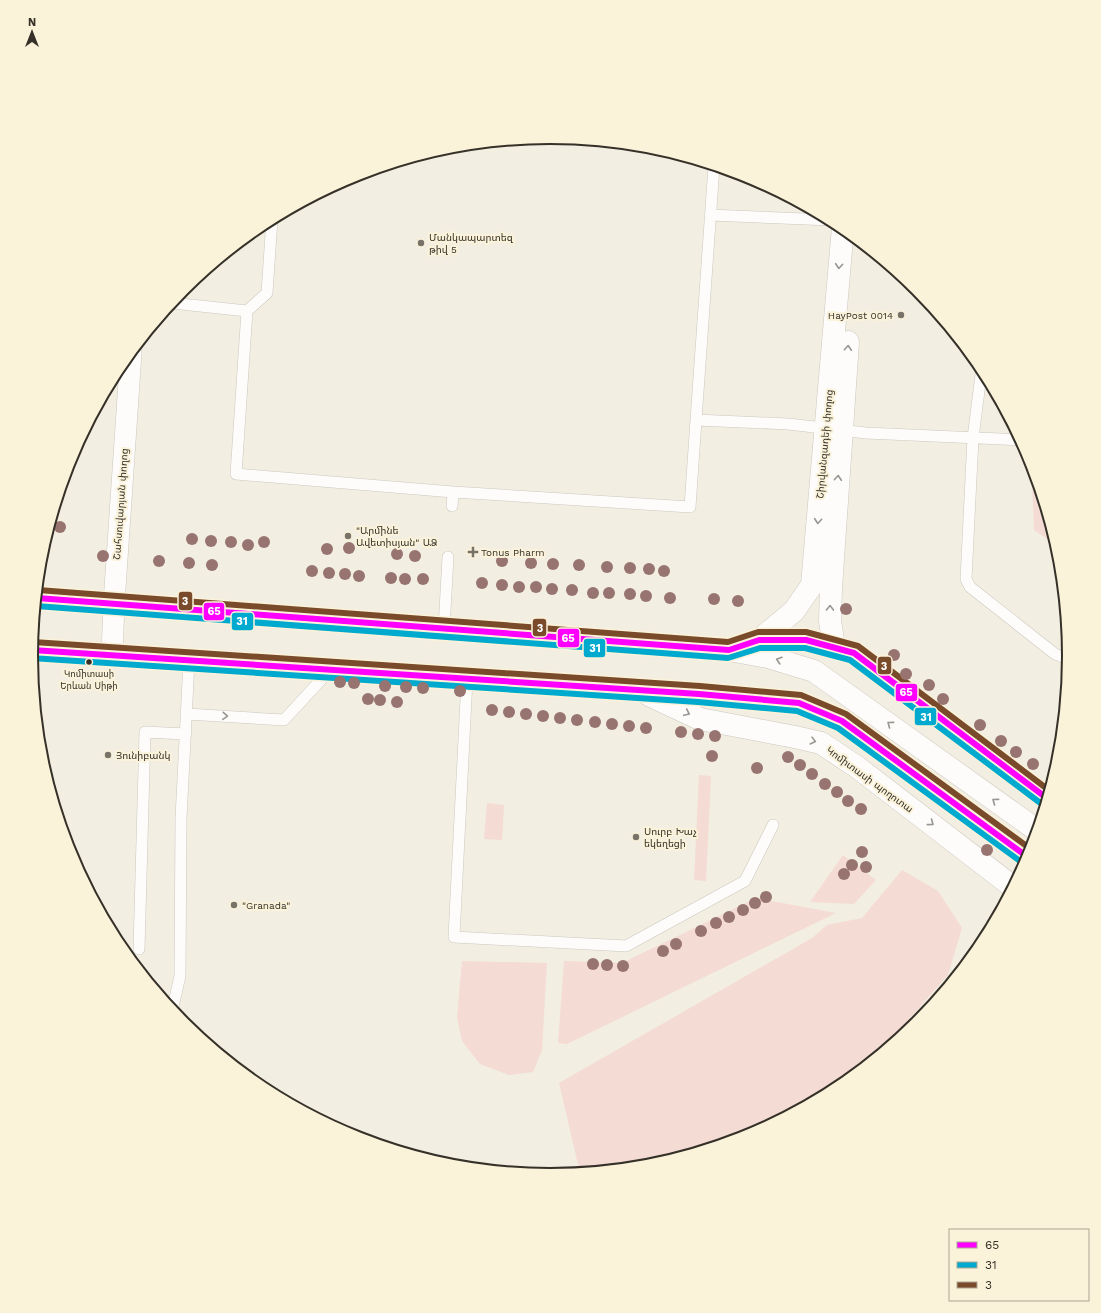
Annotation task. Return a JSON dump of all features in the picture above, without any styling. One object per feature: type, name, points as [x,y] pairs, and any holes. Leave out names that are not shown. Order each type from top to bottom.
[{"type":"main road","name":"Շիրվանզադեի փողոց","points":[[834,646],[830,621],[833,429],[843,236]]},
{"type":"main road","name":"Շիրվանզադեի փողոց","points":[[759,640],[794,611],[812,585],[855,245]]},
{"type":"main road","points":[[41,598],[729,650],[768,657],[814,671],[1032,827]]},
{"type":"main road","points":[[729,650],[759,640],[806,640],[854,652],[1044,796]]},
{"type":"main road","name":"Կոմիտասի պողոտա","points":[[38,650],[639,690],[799,703],[842,721],[1024,854]]},
{"type":"main road","name":"Կոմիտասի պողոտա","points":[[639,690],[700,719],[821,743],[857,767],[1009,884]]},
{"type":"street","name":"Շահսուվարյան փողոց","points":[[112,656],[114,603],[130,364]]},
{"type":"lane","points":[[271,227],[267,293],[247,311],[236,474],[452,492],[690,507],[714,171]]},
{"type":"lane","points":[[710,215],[818,219]]},
{"type":"lane","points":[[179,304],[247,311]]},
{"type":"lane","points":[[981,378],[973,438],[966,579],[970,587],[988,602],[1055,654],[1063,657]]},
{"type":"lane","points":[[696,420],[788,424],[866,433],[1015,440]]},
{"type":"lane","points":[[452,492],[452,506]]},
{"type":"lane","points":[[444,628],[448,557]]},
{"type":"lane","points":[[174,1003],[180,976],[181,818],[189,660]]},
{"type":"lane","points":[[186,714],[284,720],[330,670]]},
{"type":"lane","points":[[467,679],[454,937],[626,946],[745,882],[773,825]]},
{"type":"lane","points":[[138,949],[145,732],[186,734]]},
{"type":"shaded area","points":[[1032,481],[1046,524],[1050,541],[1034,530]]},
{"type":"shaded area","points":[[699,775],[711,776],[706,881],[694,880]]},
{"type":"shaded area","points":[[487,803],[504,805],[502,840],[484,839]]},
{"type":"shaded area","points":[[843,855],[876,880],[854,904],[810,902]]},
{"type":"shaded area","points":[[902,870],[938,891],[962,928],[948,975],[888,1042],[835,1083],[807,1100],[747,1130],[683,1152],[617,1165],[579,1168],[559,1083],[812,938],[827,925],[862,918]]},
{"type":"shaded area","points":[[756,898],[836,913],[567,1044],[558,1043],[564,961],[622,963]]},
{"type":"shaded area","points":[[462,961],[547,963],[542,1050],[533,1072],[509,1075],[480,1064],[462,1041],[457,1017]]},
{"type":"transit line","name":"3","points":[[42,590],[728,642],[758,632],[806,632],[858,646],[1046,788]]},
{"type":"transit line","name":"65","points":[[41,598],[729,650],[759,640],[806,640],[854,653],[1044,796]]},
{"type":"transit line","name":"31","points":[[41,606],[728,658],[760,648],[805,648],[850,660],[1041,804]]},
{"type":"transit line","name":"3","points":[[38,642],[700,686],[801,695],[846,714],[1027,846]]},
{"type":"transit line","name":"65","points":[[38,650],[699,694],[799,703],[842,721],[1024,854]]},
{"type":"transit line","name":"31","points":[[38,658],[698,702],[797,711],[838,728],[1020,861]]},
{"type":"place","name":"Մանկապարտեզ թիվ 5","points":[[421,243]]},
{"type":"place","name":"HayPost 0014","points":[[901,315]]},
{"type":"place","name":"\"Արմինե Ավետիսյան\" ԱՁ","points":[[348,536]]},
{"type":"place","name":"Tonus Pharm","points":[[473,552]]},
{"type":"place","name":"Կոմիտասի Երևան Սիթի","points":[[89,662]]},
{"type":"place","name":"Յունիբանկ","points":[[108,755]]},
{"type":"place","name":"Սուրբ Խաչ եկեղեցի","points":[[636,837]]},
{"type":"place","name":"\"Granada\"","points":[[234,905]]}]
